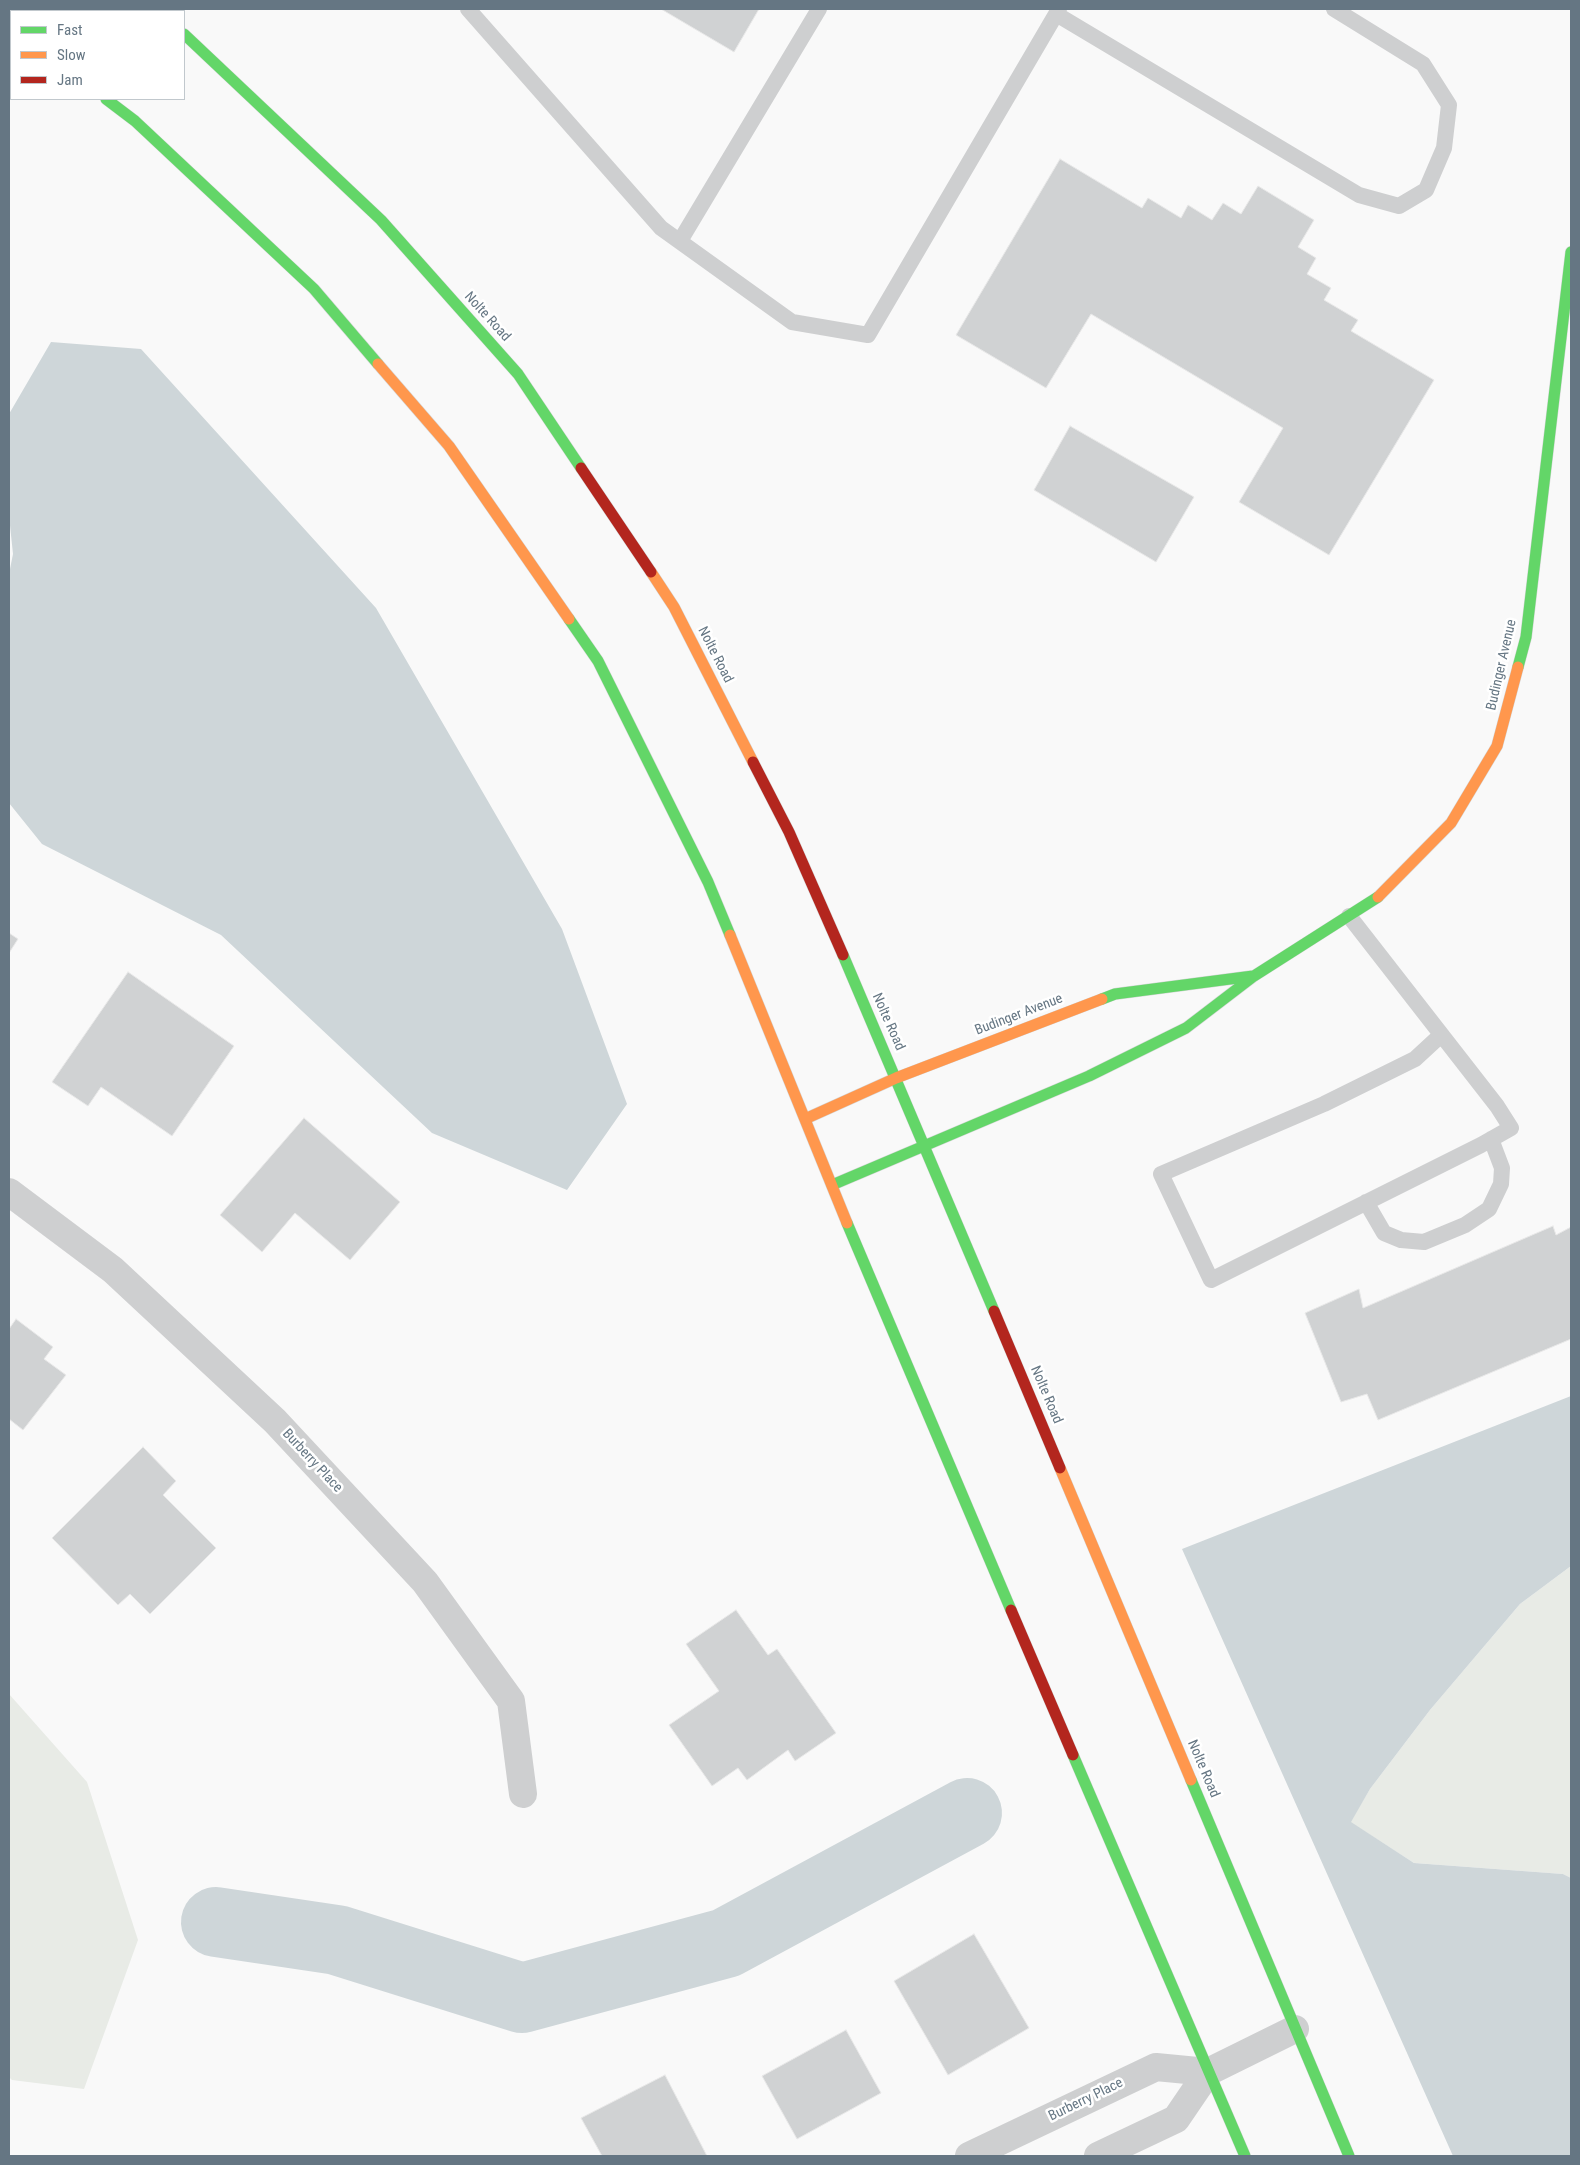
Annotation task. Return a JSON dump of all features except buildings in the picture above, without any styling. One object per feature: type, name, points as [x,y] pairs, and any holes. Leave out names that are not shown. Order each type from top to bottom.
[{"type":"street","name":"Nolte Road","points":[[185,35],[381,220],[518,374],[674,607],[789,832],[925,1146],[1349,2156]]},
{"type":"street","points":[[107,100],[135,120],[314,289],[449,446],[598,661],[708,882],[890,1328],[1245,2156]]},
{"type":"street","name":"Budinger Avenue","points":[[832,1185],[1089,1076],[1186,1028],[1254,976],[1382,894],[1451,823],[1497,746],[1526,637],[1571,252]]},
{"type":"street","name":"Budinger Avenue","points":[[805,1118],[896,1078],[1115,994],[1254,976]]},
{"type":"street","name":"Burberry Place","points":[[9,1192],[113,1270],[275,1421],[426,1582],[511,1701],[523,1794]]},
{"type":"street","points":[[1098,2156],[1176,2118],[1208,2072],[1295,2029]]},
{"type":"street","name":"Burberry Place","points":[[969,2156],[1156,2067],[1208,2072]]},
{"type":"lane","points":[[468,9],[661,228],[792,322],[868,335],[1058,12],[1359,195],[1398,206],[1426,190],[1444,148],[1449,106],[1423,64],[1334,9]]},
{"type":"lane","points":[[680,241],[819,9]]},
{"type":"lane","points":[[1349,916],[1441,1035],[1511,1128],[1212,1280],[1161,1174],[1324,1104],[1415,1059],[1441,1035]]},
{"type":"lane","points":[[1366,1202],[1384,1233],[1401,1240],[1424,1242],[1465,1225],[1490,1209],[1501,1184],[1502,1168],[1491,1139]]},
{"type":"shaded area","points":[[51,342],[141,349],[376,608],[562,929],[627,1104],[567,1190],[432,1133],[221,935],[42,844],[9,803],[9,574],[13,554],[9,516],[9,414]]},
{"type":"shaded area","points":[[1571,1396],[1571,1566],[1520,1604],[1430,1710],[1370,1789],[1351,1822],[1414,1863],[1563,1874],[1571,1878],[1571,2156],[1453,2156],[1182,1549]]},
{"type":"shaded area","points":[[1571,1566],[1571,1878],[1563,1874],[1414,1863],[1350,1822],[1370,1789],[1430,1710],[1520,1604]]},
{"type":"shaded area","points":[[9,1694],[87,1782],[138,1940],[84,2089],[12,2080],[9,2077]]},
{"type":"waterway","points":[[216,1922],[337,1940],[522,1998],[726,1943],[967,1813]]},
{"type":"traffic: fast","points":[[185,35],[381,220],[518,374],[581,468]]},
{"type":"traffic: fast","points":[[107,100],[135,121],[314,289],[378,364]]},
{"type":"traffic: fast","points":[[1518,667],[1526,637],[1571,252]]},
{"type":"traffic: fast","points":[[569,619],[598,661],[708,882],[730,935]]},
{"type":"traffic: fast","points":[[832,1185],[1089,1076],[1186,1028],[1254,976],[1378,897]]},
{"type":"traffic: fast","points":[[843,955],[994,1311]]},
{"type":"traffic: fast","points":[[1102,999],[1115,994],[1253,976]]},
{"type":"traffic: fast","points":[[847,1223],[1011,1610]]},
{"type":"traffic: fast","points":[[1073,1755],[1245,2156]]},
{"type":"traffic: fast","points":[[1191,1780],[1349,2156]]},
{"type":"traffic: slow","points":[[378,364],[449,446],[569,619]]},
{"type":"traffic: slow","points":[[651,572],[674,607],[753,762]]},
{"type":"traffic: slow","points":[[1378,897],[1451,823],[1497,746],[1518,667]]},
{"type":"traffic: slow","points":[[730,935],[847,1223]]},
{"type":"traffic: slow","points":[[805,1119],[896,1078],[1102,999]]},
{"type":"traffic: slow","points":[[1060,1468],[1191,1780]]},
{"type":"traffic: jam","points":[[581,468],[651,572]]},
{"type":"traffic: jam","points":[[753,762],[789,832],[843,955]]},
{"type":"traffic: jam","points":[[994,1311],[1060,1468]]},
{"type":"traffic: jam","points":[[1011,1610],[1073,1755]]}]
